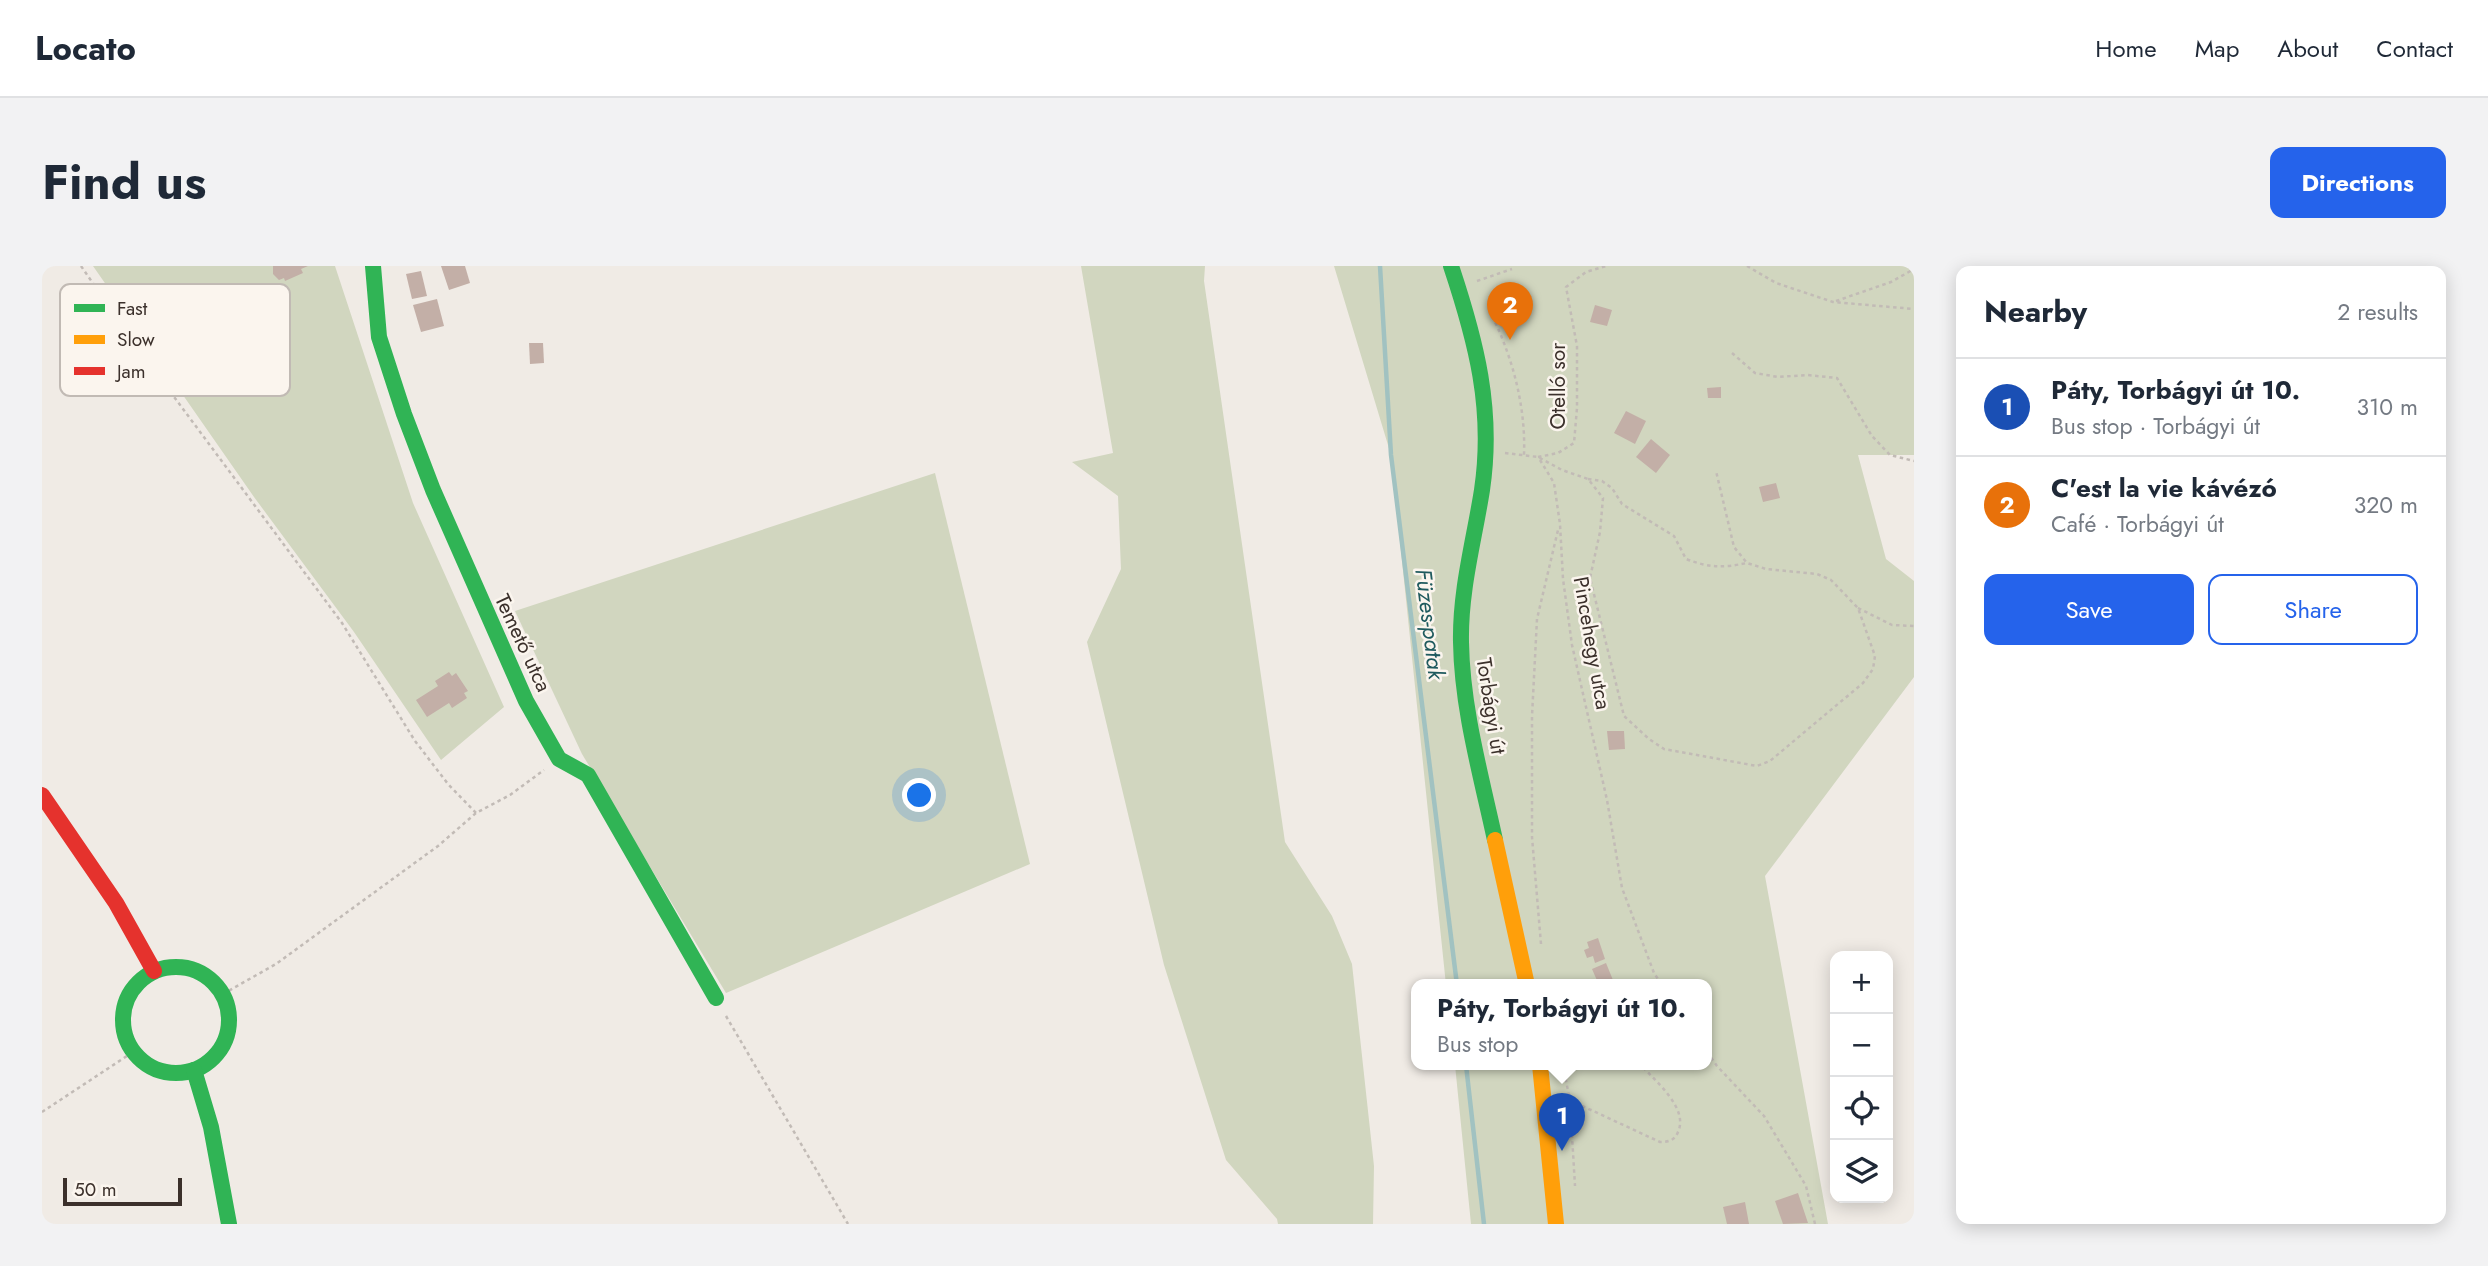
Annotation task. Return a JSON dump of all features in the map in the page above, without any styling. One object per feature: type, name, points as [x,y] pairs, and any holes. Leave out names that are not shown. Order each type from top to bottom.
[{"type":"street","name":"Temető utca","points":[[373,266],[379,337],[404,414],[433,490],[487,615],[526,701],[559,760]]},
{"type":"street","name":"Torbágyi út","points":[[1451,266],[1478,355],[1484,398],[1485,452],[1482,488],[1463,591],[1461,642],[1464,681],[1473,741],[1526,979]]},
{"type":"street","points":[[559,760],[588,775],[716,998]]},
{"type":"street","points":[[42,795],[116,903],[154,971]]},
{"type":"street","points":[[188,968],[208,978],[223,994],[229,1015],[226,1037],[215,1056],[194,1070],[164,1071],[144,1062],[133,1052],[123,1024],[126,1002],[138,983],[154,971],[188,968]]},
{"type":"street","points":[[194,1070],[211,1126],[229,1224]]},
{"type":"street","points":[[1541,1070],[1556,1224]]},
{"type":"path","points":[[81,266],[93,284]]},
{"type":"path","points":[[1598,268],[1606,266]]},
{"type":"path","points":[[1747,266],[1776,283],[1833,303],[1914,309]]},
{"type":"path","name":"Otelló sor","points":[[1538,457],[1558,453],[1574,443],[1577,346],[1566,287],[1586,272],[1598,268]]},
{"type":"path","points":[[1458,288],[1512,269]]},
{"type":"path","points":[[1833,303],[1891,282],[1914,270]]},
{"type":"path","points":[[1486,304],[1500,331],[1514,374],[1525,430],[1524,455]]},
{"type":"path","points":[[1732,354],[1755,373],[1778,377],[1807,375],[1838,378],[1872,436],[1890,455],[1914,461]]},
{"type":"path","points":[[173,396],[342,623],[415,741],[448,784],[476,813]]},
{"type":"path","points":[[1485,452],[1538,457],[1562,470],[1602,481],[1612,488],[1622,503],[1674,536],[1686,559],[1704,566],[1724,568],[1747,563],[1766,569],[1817,574],[1830,580],[1858,608],[1892,625],[1914,626]]},
{"type":"path","name":"Pincehegy utca","points":[[1538,457],[1553,483],[1560,524],[1563,579],[1572,645],[1607,800],[1622,888],[1658,979]]},
{"type":"path","points":[[1716,471],[1734,547],[1747,563]]},
{"type":"path","points":[[1588,479],[1603,498],[1600,532],[1590,578],[1624,716],[1664,749],[1757,766],[1770,761],[1863,683],[1872,669],[1875,656],[1858,608]]},
{"type":"path","points":[[1541,946],[1532,837],[1532,716],[1537,619],[1560,524]]},
{"type":"path","points":[[223,994],[287,956],[438,846],[476,813],[510,795],[559,760]]},
{"type":"path","points":[[716,998],[848,1224]]},
{"type":"path","points":[[42,1112],[133,1052]]},
{"type":"path","points":[[1712,1059],[1764,1115],[1806,1186],[1815,1224]]},
{"type":"path","points":[[1564,1070],[1570,1101],[1576,1196]]},
{"type":"path","points":[[1543,1092],[1558,1094],[1660,1142],[1668,1142],[1680,1128],[1679,1115],[1674,1102],[1645,1070]]},
{"type":"green space","points":[[93,266],[335,266],[413,503],[504,707],[441,760],[354,632],[184,396],[290,396],[290,284],[106,284]]},
{"type":"green space","points":[[1081,266],[1205,266],[1204,281],[1285,842],[1332,916],[1352,964],[1374,1166],[1373,1224],[1278,1224],[1277,1219],[1226,1160],[1164,965],[1087,642],[1121,569],[1118,496],[1072,462],[1113,453]]},
{"type":"green space","points":[[1334,266],[1914,266],[1914,455],[1858,455],[1886,559],[1914,581],[1914,677],[1765,876],[1828,1224],[1471,1224],[1456,1070],[1712,1070],[1712,979],[1445,979],[1391,455]]},
{"type":"green space","points":[[935,473],[1030,864],[726,993],[582,754],[515,611]]},
{"type":"building","points":[[273,266],[308,266],[301,269],[303,273],[285,281],[284,278],[279,280],[273,274]]},
{"type":"building","points":[[441,266],[465,266],[470,283],[449,290]]},
{"type":"building","points":[[421,271],[427,296],[412,299],[406,274]]},
{"type":"building","points":[[437,299],[444,326],[421,332],[413,305]]},
{"type":"building","points":[[1595,305],[1612,310],[1607,326],[1590,322]]},
{"type":"building","points":[[529,343],[543,343],[544,363],[530,364]]},
{"type":"building","points":[[1721,387],[1721,398],[1708,398],[1707,388]]},
{"type":"building","points":[[1626,411],[1646,421],[1635,444],[1614,433]]},
{"type":"building","points":[[1651,439],[1670,455],[1656,473],[1636,457]]},
{"type":"building","points":[[1776,483],[1780,498],[1763,502],[1759,487]]},
{"type":"building","points":[[449,672],[452,676],[456,673],[468,691],[464,693],[467,698],[452,708],[449,703],[427,717],[416,700],[438,686],[435,681]]},
{"type":"building","points":[[1607,731],[1624,731],[1625,749],[1609,750]]},
{"type":"building","points":[[1598,938],[1605,959],[1595,963],[1593,956],[1587,958],[1584,950],[1589,948],[1587,942]]},
{"type":"building","points":[[1606,963],[1613,979],[1596,979],[1592,969]]},
{"type":"building","points":[[1798,1193],[1808,1223],[1783,1224],[1775,1201]]},
{"type":"building","points":[[1745,1202],[1749,1224],[1727,1224],[1723,1207]]},
{"type":"waterway","name":"Füzes-patak","points":[[1380,266],[1391,455],[1456,979]]},
{"type":"waterway","name":"Füzes-patak","points":[[1467,1070],[1484,1224]]},
{"type":"traffic: fast","points":[[373,266],[379,337],[404,414],[433,490],[526,701],[559,759],[588,775],[716,998]]},
{"type":"traffic: fast","points":[[1451,266],[1475,348],[1484,403],[1485,460],[1465,585],[1461,642],[1469,717],[1495,840]]},
{"type":"traffic: fast","points":[[176,967],[196,971],[213,983],[225,1000],[229,1020],[225,1040],[213,1057],[196,1069],[176,1073],[156,1069],[139,1057],[127,1040],[123,1020],[127,1000],[139,983],[156,971],[176,967]]},
{"type":"traffic: fast","points":[[194,1070],[211,1127],[229,1224]]},
{"type":"traffic: slow","points":[[1495,840],[1526,979]]},
{"type":"traffic: slow","points":[[1541,1070],[1556,1224]]},
{"type":"traffic: jam","points":[[42,795],[116,903],[154,971]]},
{"type":"place","name":"C'est la vie kávézó","points":[[1510,340]]},
{"type":"place","name":"Páty, Torbágyi út 10.","points":[[1562,1151]]}]
